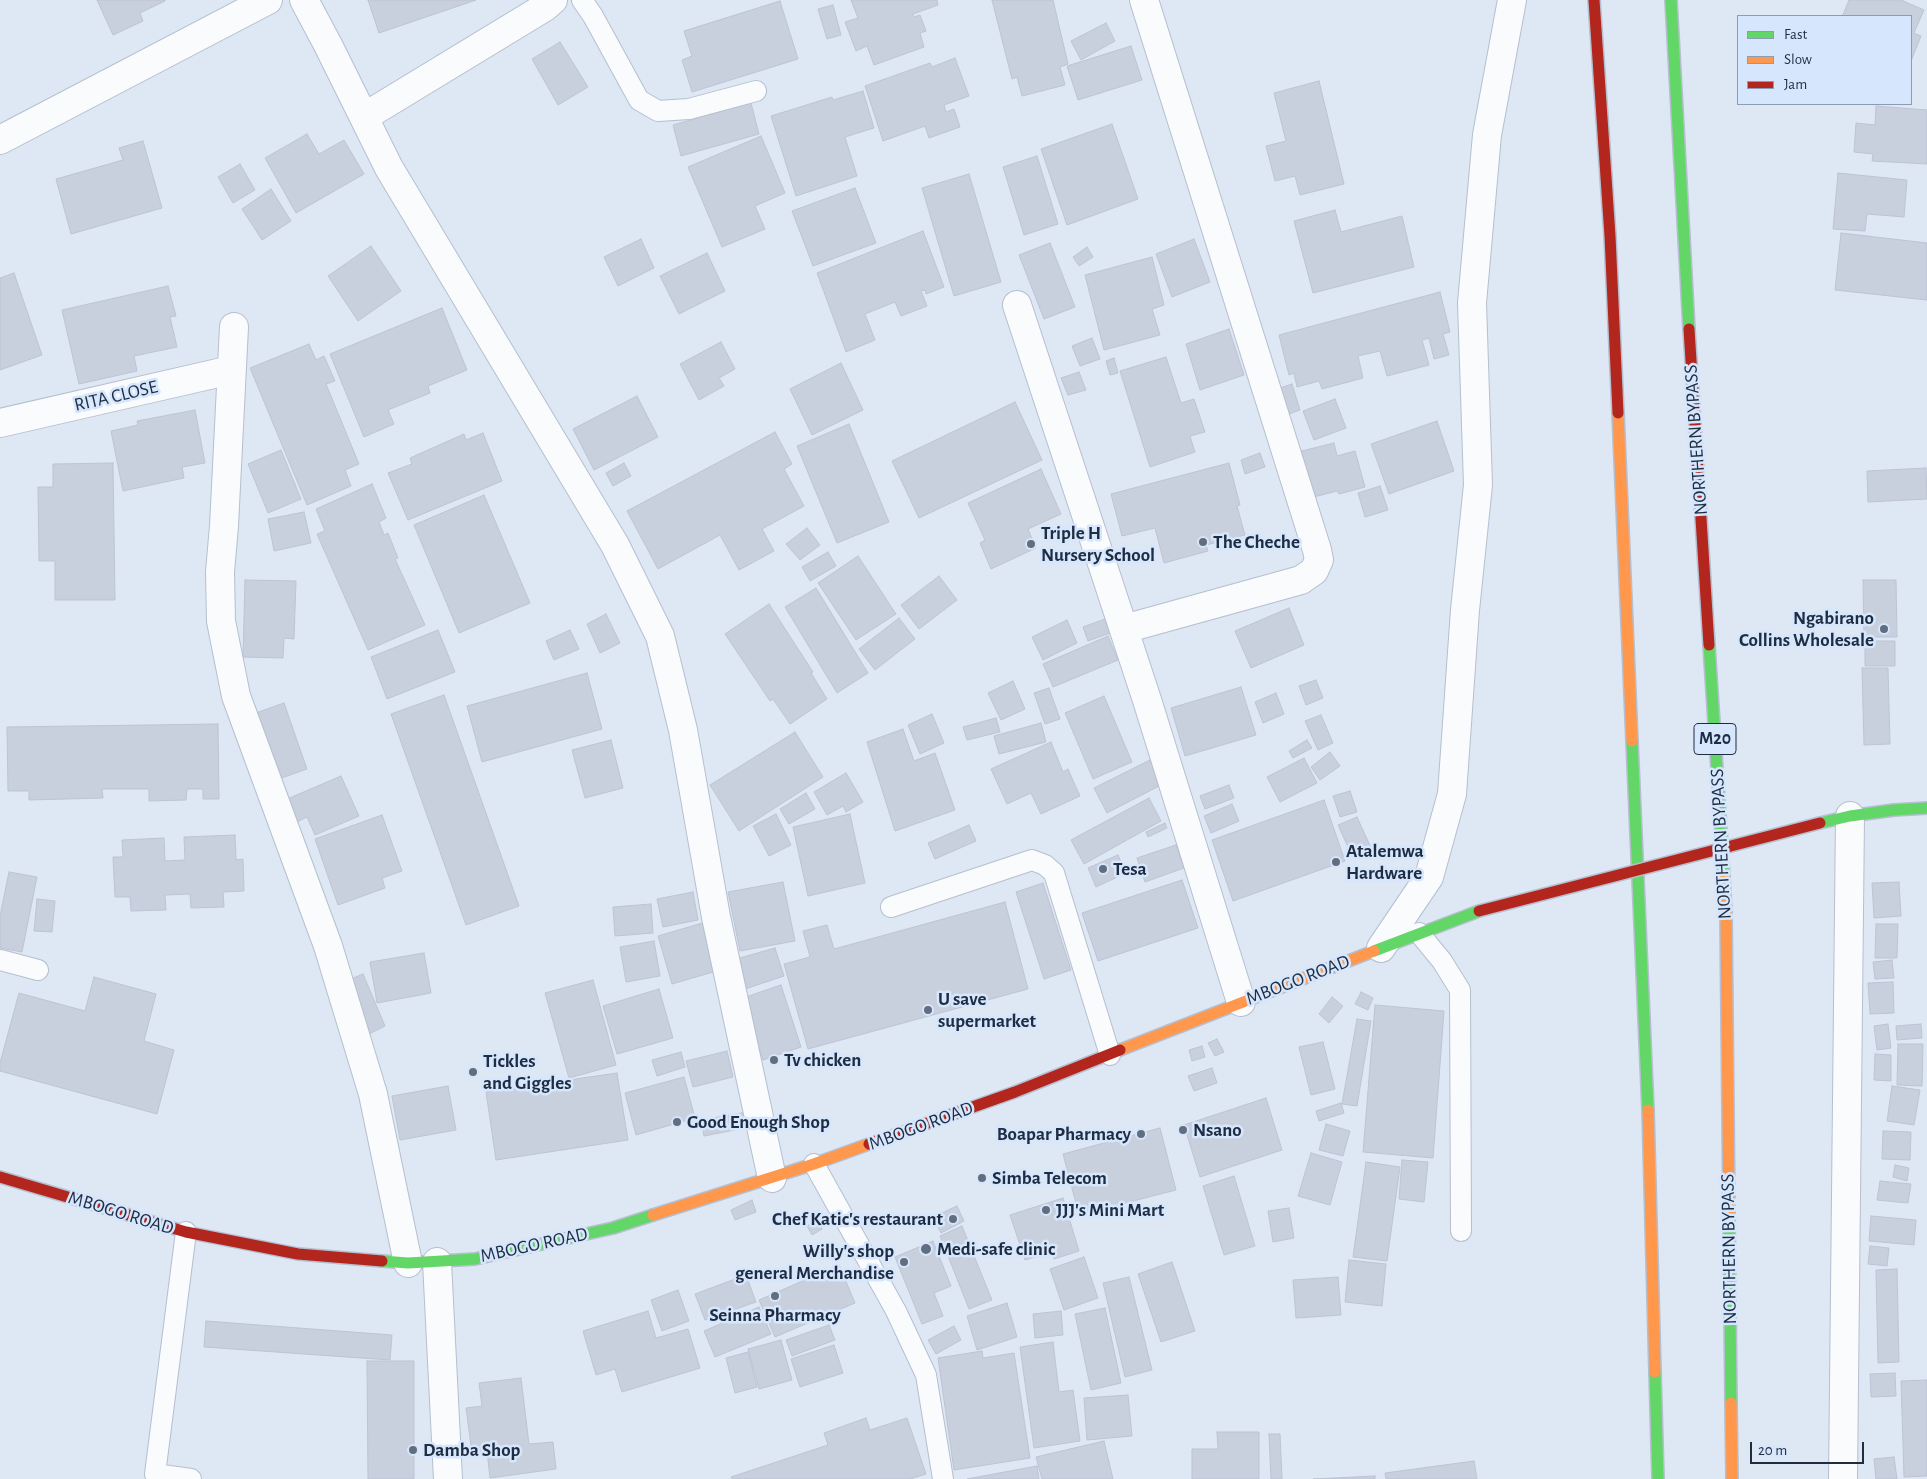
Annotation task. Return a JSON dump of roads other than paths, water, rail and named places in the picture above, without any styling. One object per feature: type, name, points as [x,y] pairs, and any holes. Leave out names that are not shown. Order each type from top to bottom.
[{"type":"main road","points":[[1594,0],[1610,236],[1650,1158],[1658,1479]]},
{"type":"main road","name":"NORTHERN BYPASS","points":[[1671,0],[1678,161],[1726,914],[1732,1479]]},
{"type":"main road","name":"MBOGO ROAD","points":[[0,1177],[186,1232],[298,1254],[408,1263],[475,1259],[612,1228],[814,1164],[1015,1092],[1241,1002],[1479,911],[1850,816],[1927,808]]},
{"type":"street","points":[[0,140],[268,0]]},
{"type":"street","points":[[304,0],[389,168],[615,545],[660,636],[683,730],[716,917],[772,1178]]},
{"type":"street","points":[[364,117],[545,7],[553,0]]},
{"type":"street","points":[[1124,629],[1301,580],[1314,571],[1319,560],[1144,0]]},
{"type":"street","points":[[1381,948],[1429,877],[1452,794],[1465,610],[1478,485],[1472,303],[1487,134],[1512,0]]},
{"type":"street","points":[[1017,304],[1124,629],[1241,1002]]},
{"type":"street","points":[[234,327],[220,572],[221,621],[236,696],[328,946],[370,1085],[408,1263]]},
{"type":"street","name":"RITA CLOSE","points":[[0,423],[231,370]]},
{"type":"street","points":[[1843,1479],[1850,816]]},
{"type":"street","points":[[437,1262],[448,1479]]},
{"type":"lane","points":[[582,0],[593,16],[639,100],[658,111],[689,109],[756,91]]},
{"type":"lane","points":[[891,907],[1032,860],[1045,865],[1054,873],[1110,1055]]},
{"type":"lane","points":[[1419,933],[1442,961],[1460,990],[1461,1231]]},
{"type":"lane","points":[[0,960],[38,970]]},
{"type":"lane","points":[[814,1164],[896,1311],[926,1375],[943,1479]]},
{"type":"lane","points":[[186,1232],[152,1477],[191,1479]]},
{"type":"place","name":"The Cheche","points":[[1203,542]]},
{"type":"place","name":"Triple H Nursery School","points":[[1031,544]]},
{"type":"place","name":"Ngabirano Collins Wholesale","points":[[1884,629]]},
{"type":"place","name":"Atalemwa Hardware","points":[[1336,862]]},
{"type":"place","name":"Tesa","points":[[1103,869]]},
{"type":"place","name":"U save supermarket","points":[[928,1010]]},
{"type":"place","name":"Tv chicken","points":[[774,1060]]},
{"type":"place","name":"Tickles and Giggles","points":[[473,1072]]},
{"type":"place","name":"Good Enough Shop","points":[[677,1122]]},
{"type":"place","name":"Nsano","points":[[1183,1130]]},
{"type":"place","name":"Boapar Pharmacy","points":[[1141,1134]]},
{"type":"place","name":"Simba Telecom","points":[[982,1178]]},
{"type":"place","name":"JJJ's Mini Mart","points":[[1046,1210]]},
{"type":"place","name":"Chef Katic's restaurant","points":[[953,1219]]},
{"type":"place","name":"Medi-safe clinic","points":[[926,1249]]},
{"type":"place","name":"Willy's shop general Merchandise","points":[[904,1262]]},
{"type":"place","name":"Seinna Pharmacy","points":[[775,1296]]},
{"type":"place","name":"Damba Shop","points":[[413,1450]]}]
